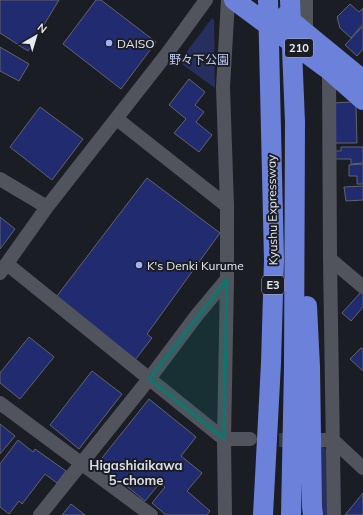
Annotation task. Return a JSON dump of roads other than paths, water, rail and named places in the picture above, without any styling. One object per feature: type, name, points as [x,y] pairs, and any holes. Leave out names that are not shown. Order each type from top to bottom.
[{"type":"highway","name":"210","points":[[234,0],[329,70],[363,100]]},
{"type":"highway","name":"210","points":[[266,0],[363,80]]},
{"type":"highway","name":"Kyushu Expressway","points":[[263,515],[271,363],[274,260],[269,55],[266,0]]},
{"type":"highway","name":"Kyushu Expressway","points":[[290,0],[295,122],[294,367],[291,515]]},
{"type":"highway","points":[[295,122],[310,367],[313,515]]},
{"type":"street","points":[[206,0],[166,55],[47,208],[3,268],[149,379],[224,439],[250,440]]},
{"type":"street","points":[[225,515],[224,439],[227,206],[223,87],[228,0]]},
{"type":"street","points":[[306,0],[306,34],[329,70],[334,515]]},
{"type":"street","points":[[117,119],[227,206]]},
{"type":"street","points":[[0,179],[47,208]]},
{"type":"street","points":[[330,259],[363,287]]},
{"type":"street","points":[[40,515],[82,464],[227,279]]},
{"type":"street","points":[[0,403],[151,515]]},
{"type":"street","points":[[318,440],[333,440],[363,468]]},
{"type":"tunnel","points":[[258,440],[302,440]]},
{"type":"place","name":"DAISO","points":[[109,43]]},
{"type":"place","name":"K's Denki Kurume","points":[[139,265]]},
{"type":"district","name":"Higashiaikawa 5-chome","points":[[136,472]]},
{"type":"park label","name":"野々下公園","points":[[199,59]]}]
